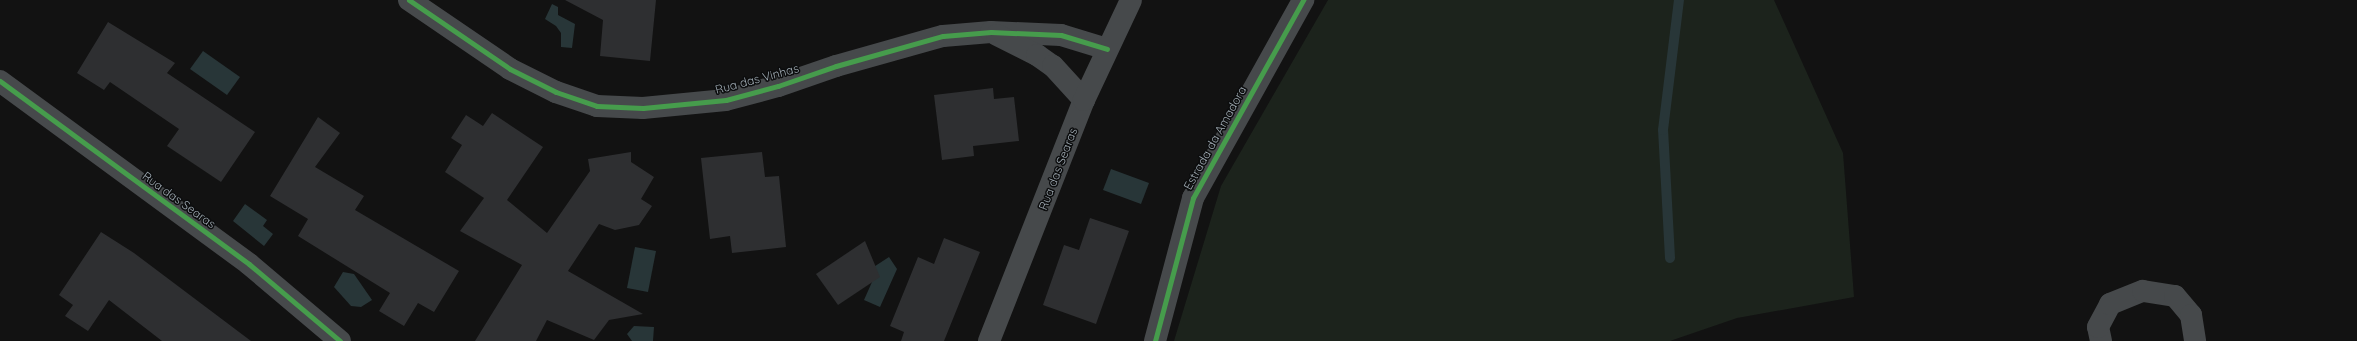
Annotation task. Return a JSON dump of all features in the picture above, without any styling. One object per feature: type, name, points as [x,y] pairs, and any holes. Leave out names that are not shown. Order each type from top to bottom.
[{"type":"street","name":"Rua das Vinhas","points":[[409,0],[510,69],[556,92],[597,106],[643,108],[726,100],[836,66],[943,36],[991,32],[1061,35],[1107,49]]},
{"type":"street","name":"Rua das Searas","points":[[989,341],[1084,100],[1131,0]]},
{"type":"street","name":"Estrada da Amadora","points":[[1155,341],[1193,198],[1303,0]]},
{"type":"street","points":[[991,32],[1037,55],[1053,66],[1084,100]]},
{"type":"street","name":"Rua das Searas","points":[[0,81],[249,264],[340,341]]},
{"type":"street","points":[[2101,341],[2098,327],[2110,304],[2143,291],[2175,296],[2191,315],[2195,341]]},
{"type":"shaded area","points":[[1328,0],[1774,0],[1843,153],[1854,297],[1737,318],[1670,341],[1174,341],[1221,186]]},
{"type":"shaded area","points":[[552,4],[558,7],[558,15],[575,24],[572,48],[561,47],[561,33],[556,26],[545,19]]},
{"type":"shaded area","points":[[203,51],[240,77],[227,95],[190,69]]},
{"type":"shaded area","points":[[1111,169],[1149,183],[1141,204],[1103,190]]},
{"type":"shaded area","points":[[245,204],[267,220],[263,226],[273,234],[264,246],[233,221]]},
{"type":"shaded area","points":[[635,247],[656,251],[648,292],[627,288]]},
{"type":"shaded area","points":[[889,257],[897,269],[880,307],[864,300],[872,282],[866,272]]},
{"type":"shaded area","points":[[343,272],[354,274],[372,300],[361,307],[351,306],[334,287]]},
{"type":"shaded area","points":[[634,326],[654,327],[653,341],[632,341],[627,334]]},
{"type":"building","points":[[565,0],[656,0],[650,61],[600,56],[603,20]]},
{"type":"building","points":[[108,22],[175,63],[167,73],[255,132],[221,182],[167,146],[179,129],[110,82],[104,90],[77,73]]},
{"type":"building","points":[[993,88],[994,99],[1014,97],[1019,141],[973,146],[974,156],[942,160],[934,95]]},
{"type":"building","points":[[492,113],[543,147],[507,200],[547,233],[590,171],[588,159],[631,152],[631,162],[654,177],[641,199],[652,206],[639,225],[615,230],[599,224],[568,271],[643,314],[609,320],[594,340],[547,320],[536,341],[475,341],[522,265],[460,231],[484,198],[445,172],[462,145],[451,138],[466,115],[483,126]]},
{"type":"building","points":[[318,117],[340,133],[315,167],[364,196],[355,210],[459,271],[434,312],[418,303],[404,326],[379,311],[390,293],[298,236],[308,219],[270,196]]},
{"type":"building","points":[[762,152],[765,177],[779,176],[786,247],[732,253],[730,236],[710,239],[701,158]]},
{"type":"building","points":[[1090,218],[1129,231],[1096,324],[1043,305],[1064,245],[1079,250]]},
{"type":"building","points":[[101,232],[134,253],[251,341],[162,341],[109,300],[88,331],[65,316],[73,305],[59,295]]},
{"type":"building","points":[[944,238],[980,252],[944,341],[901,341],[904,332],[890,326],[918,257],[934,264]]},
{"type":"building","points":[[865,241],[880,277],[838,305],[816,274]]},
{"type":"waterway","points":[[1670,258],[1663,130],[1679,0]]},
{"type":"cycle path","points":[[409,0],[510,69],[556,92],[597,106],[643,108],[726,100],[778,86],[836,66],[943,36],[991,32],[1061,35],[1107,49]]},
{"type":"cycle path","points":[[1155,341],[1193,198],[1303,0]]},
{"type":"cycle path","points":[[0,81],[249,264],[340,341]]}]
